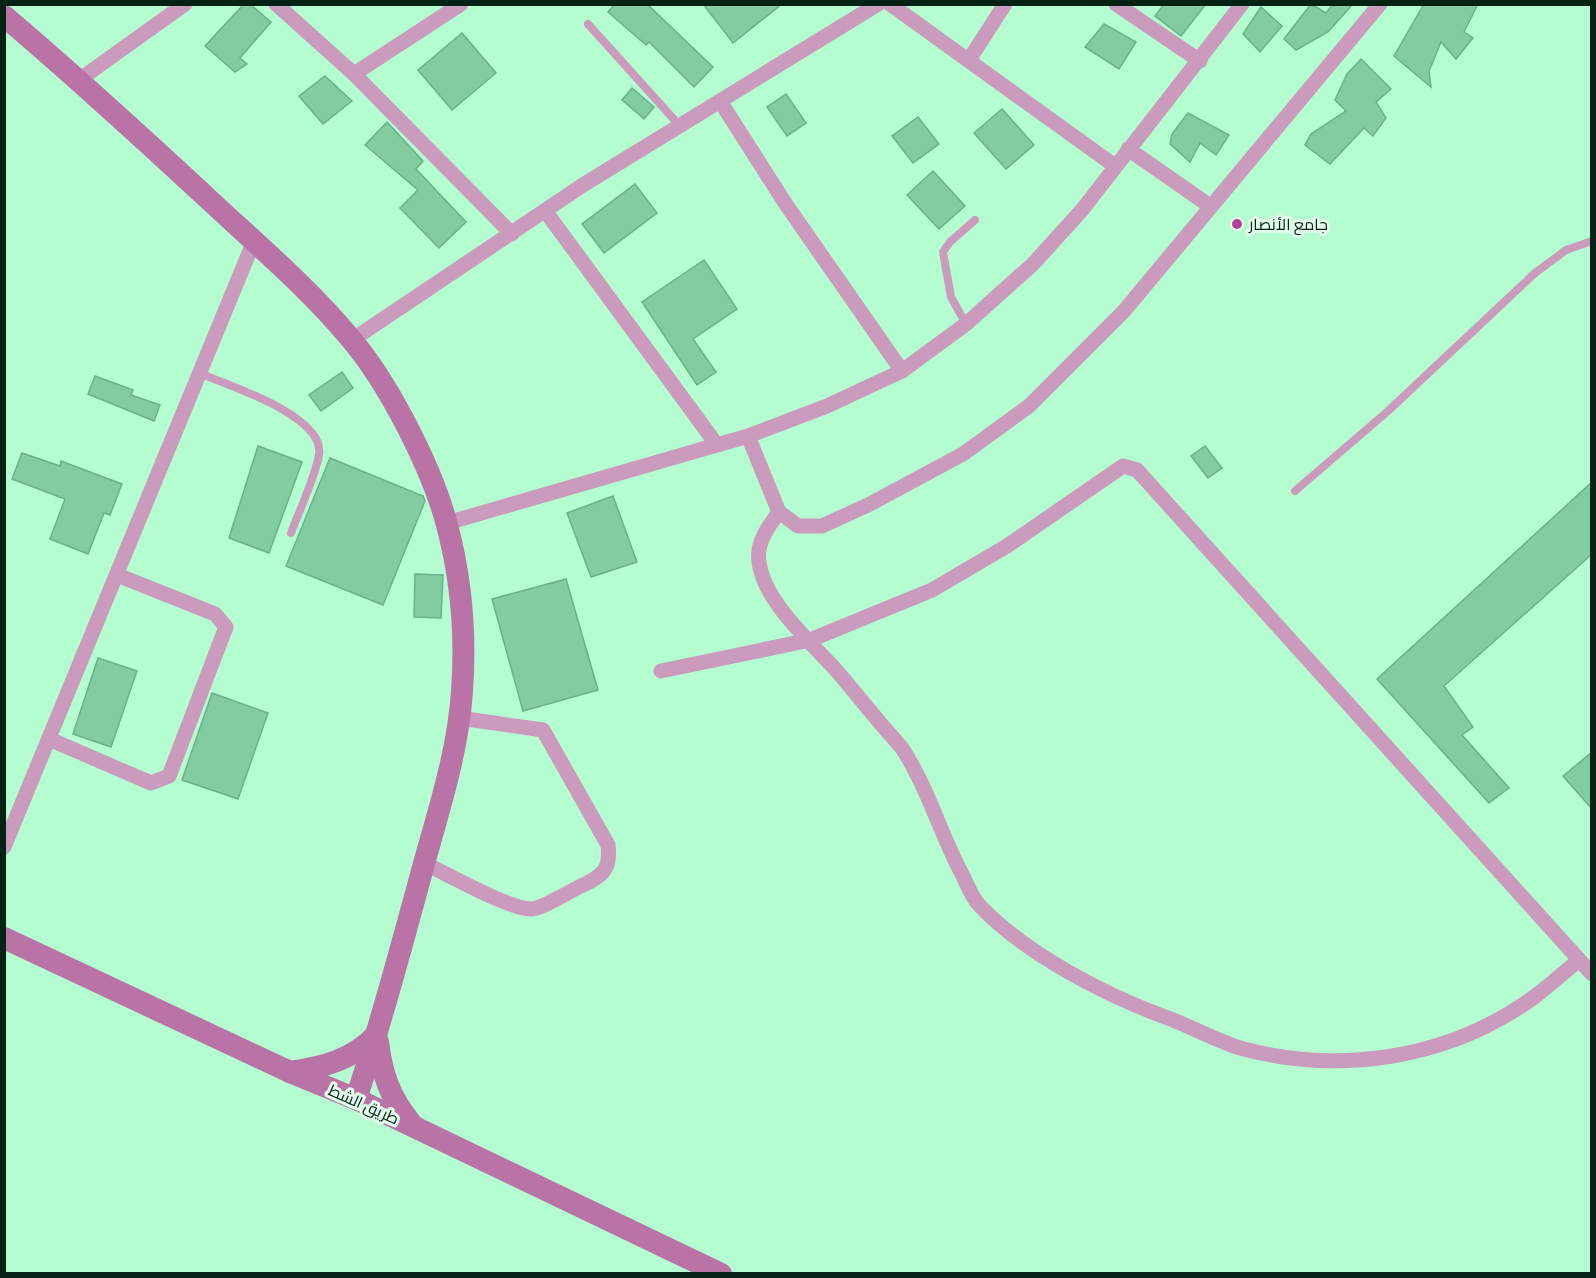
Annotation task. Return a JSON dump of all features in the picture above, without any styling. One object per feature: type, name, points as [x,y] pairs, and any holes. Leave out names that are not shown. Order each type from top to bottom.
[{"type":"street","points":[[80,80],[185,4]]},
{"type":"street","points":[[276,4],[354,74],[512,234]]},
{"type":"street","points":[[354,74],[461,4]]},
{"type":"street","points":[[352,340],[584,185],[878,4]]},
{"type":"street","points":[[890,4],[1115,166]]},
{"type":"street","points":[[969,60],[1005,4]]},
{"type":"street","points":[[1116,4],[1200,61]]},
{"type":"street","points":[[447,523],[748,436],[827,406],[902,371],[966,324],[1033,264],[1082,210],[1242,4]]},
{"type":"street","points":[[748,436],[779,512],[798,526],[822,526],[868,506],[963,454],[1029,405],[1072,365],[1124,311],[1380,4]]},
{"type":"street","points":[[4,16],[80,80],[254,241],[300,284],[352,340],[378,378],[406,427],[447,523],[457,577],[461,624],[462,691],[459,717],[449,777],[377,1034],[356,1099]]},
{"type":"street","points":[[720,101],[785,203],[902,371]]},
{"type":"street","points":[[1128,149],[1210,206]]},
{"type":"street","points":[[546,212],[717,445]]},
{"type":"street","points":[[4,847],[254,241]]},
{"type":"street","points":[[661,671],[810,640],[932,590],[1007,546],[1123,466],[1137,470],[1592,974]]},
{"type":"street","points":[[779,512],[761,540],[759,563],[777,603],[902,748],[917,772],[942,837],[978,904],[1002,926],[1119,1000],[1238,1047],[1285,1058],[1329,1061],[1383,1059],[1438,1046],[1490,1024],[1530,1000],[1579,960]]},
{"type":"street","points":[[49,739],[152,783],[169,776],[226,627],[215,614],[117,575]]},
{"type":"street","points":[[424,863],[515,905],[532,909],[594,880],[604,871],[610,861],[608,845],[543,730],[459,717]]},
{"type":"street","name":"طريق الشط","points":[[4,938],[290,1072],[356,1099],[721,1274]]},
{"type":"street","points":[[290,1072],[343,1059],[364,1048],[377,1034]]},
{"type":"street","points":[[377,1034],[380,1059],[389,1091],[398,1107],[415,1127]]},
{"type":"lane","points":[[588,24],[680,126]]},
{"type":"lane","points":[[966,324],[951,297],[944,252],[950,242],[975,220]]},
{"type":"lane","points":[[1295,491],[1388,411],[1535,273],[1566,250],[1592,241]]},
{"type":"lane","points":[[199,374],[279,407],[308,428],[318,440],[319,454],[291,533]]},
{"type":"building","points":[[244,4],[250,4],[271,22],[240,58],[247,64],[235,72],[205,46]]},
{"type":"building","points":[[615,4],[647,4],[713,67],[694,87],[649,42],[646,45],[608,12]]},
{"type":"building","points":[[703,4],[782,4],[733,43]]},
{"type":"building","points":[[1164,4],[1206,4],[1181,36],[1155,16]]},
{"type":"building","points":[[1311,4],[1326,13],[1333,4],[1353,4],[1328,32],[1296,50],[1284,39]]},
{"type":"building","points":[[1424,4],[1478,4],[1464,32],[1473,38],[1456,59],[1441,42],[1429,71],[1431,87],[1394,56]]},
{"type":"building","points":[[1261,7],[1282,26],[1260,52],[1243,34]]},
{"type":"building","points":[[1104,24],[1136,42],[1119,69],[1085,47]]},
{"type":"building","points":[[462,33],[496,73],[452,110],[418,70]]},
{"type":"building","points":[[1361,59],[1391,89],[1376,102],[1386,118],[1373,136],[1364,128],[1330,164],[1305,145],[1311,134],[1346,111],[1335,100],[1347,74]]},
{"type":"building","points":[[325,76],[352,101],[323,124],[299,96]]},
{"type":"building","points":[[632,88],[654,107],[644,119],[622,100]]},
{"type":"building","points":[[786,94],[806,123],[787,136],[767,107]]},
{"type":"building","points":[[1002,109],[1034,145],[1006,169],[974,133]]},
{"type":"building","points":[[1188,113],[1229,135],[1216,155],[1200,143],[1190,162],[1170,144],[1172,134]]},
{"type":"building","points":[[918,117],[939,144],[913,163],[892,136]]},
{"type":"building","points":[[387,122],[423,161],[416,169],[466,222],[439,248],[400,208],[418,190],[365,145]]},
{"type":"building","points":[[933,171],[965,206],[939,229],[907,195]]},
{"type":"building","points":[[635,184],[657,213],[604,253],[582,224]]},
{"type":"building","points":[[704,260],[737,309],[693,339],[716,372],[697,385],[642,302]]},
{"type":"building","points":[[342,372],[353,388],[321,411],[309,395]]},
{"type":"building","points":[[95,376],[133,390],[131,395],[160,405],[154,421],[88,394]]},
{"type":"building","points":[[258,446],[302,462],[269,553],[229,538]]},
{"type":"building","points":[[1205,446],[1222,468],[1208,478],[1191,456]]},
{"type":"building","points":[[22,453],[60,466],[61,461],[122,484],[110,515],[104,513],[88,554],[50,539],[65,499],[12,479]]},
{"type":"building","points":[[330,458],[423,496],[425,501],[383,605],[286,566]]},
{"type":"building","points":[[1592,482],[1592,554],[1444,686],[1473,727],[1462,735],[1509,788],[1489,803],[1377,679]]},
{"type":"building","points":[[613,496],[637,562],[591,577],[567,513]]},
{"type":"building","points":[[415,574],[443,575],[441,618],[414,617]]},
{"type":"building","points":[[566,579],[598,690],[523,711],[492,599]]},
{"type":"building","points":[[98,658],[137,671],[111,747],[73,734]]},
{"type":"building","points":[[212,693],[268,713],[238,799],[182,780]]},
{"type":"building","points":[[1592,752],[1592,809],[1563,776]]},
{"type":"place","name":"جامع الأنصار","points":[[1237,224]]}]
